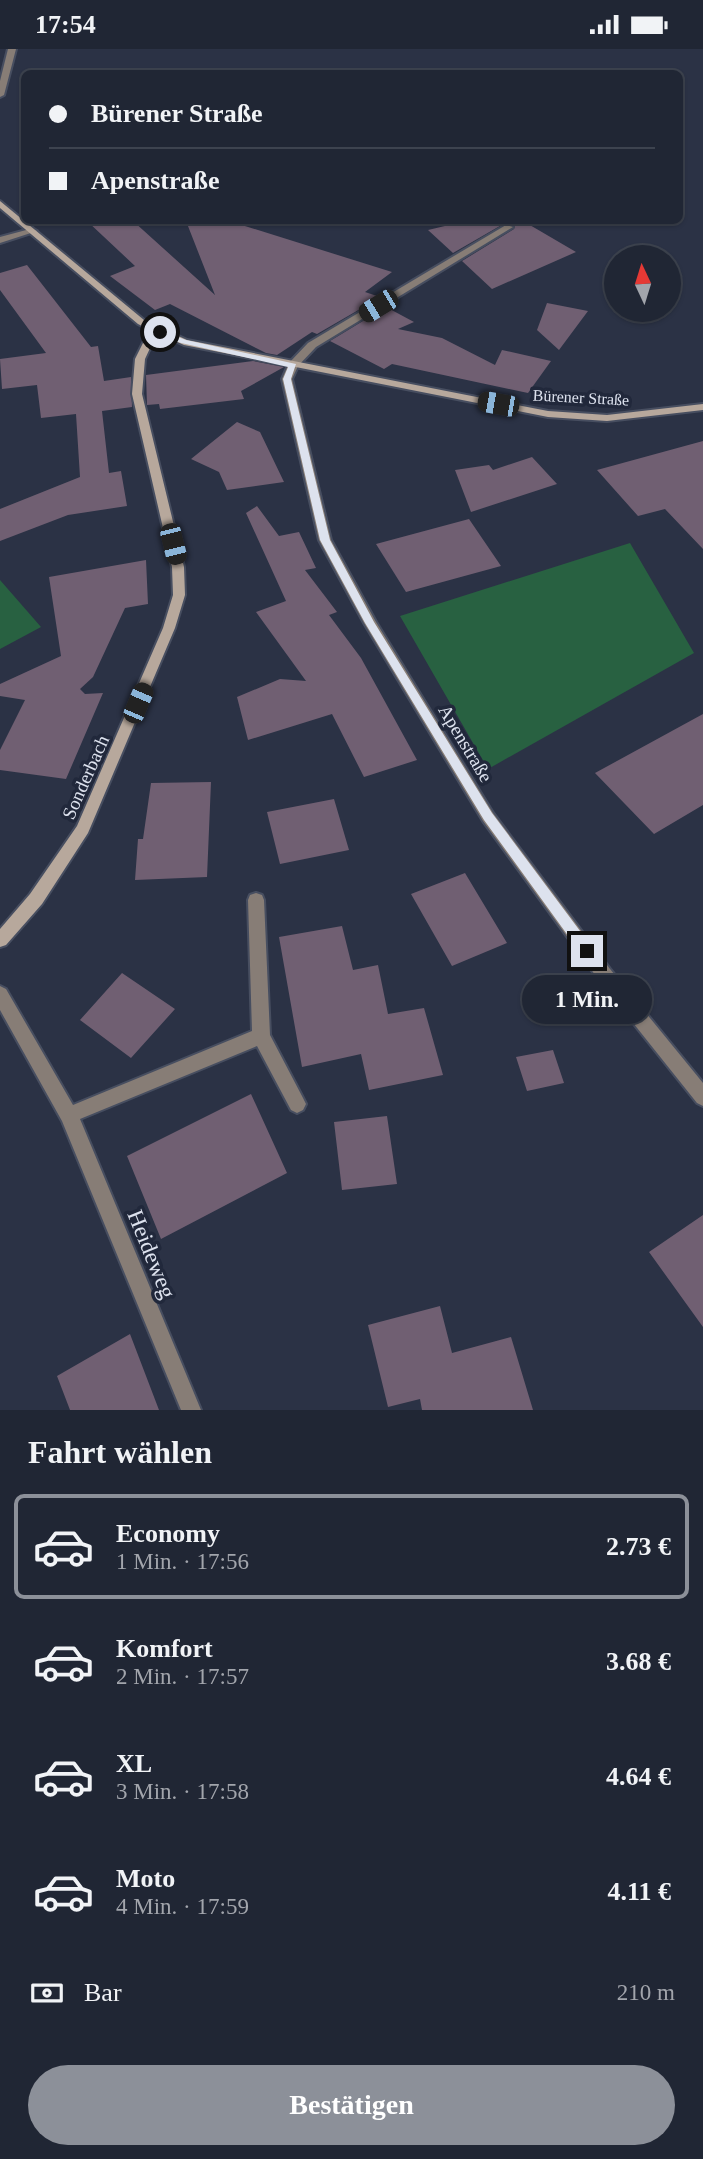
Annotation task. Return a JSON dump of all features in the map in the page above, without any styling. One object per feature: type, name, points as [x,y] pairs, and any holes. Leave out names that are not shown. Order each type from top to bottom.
[{"type":"street","points":[[0,95],[3,72],[12,49]]},
{"type":"street","name":"Bürener Straße","points":[[0,204],[21,221]]},
{"type":"street","name":"Bürener Straße","points":[[24,224],[141,322],[184,342],[293,366],[548,414],[607,418],[703,407]]},
{"type":"street","points":[[293,366],[312,345],[509,227]]},
{"type":"street","points":[[0,240],[33,231]]},
{"type":"street","name":"Sonderbach","points":[[0,940],[36,899],[83,829],[159,653],[179,596],[178,567],[137,394],[136,368],[142,349],[160,332]]},
{"type":"street","name":"Apenstraße","points":[[293,366],[287,379],[325,540],[370,623],[488,817],[604,974],[703,1097]]},
{"type":"street","points":[[256,900],[261,1036],[297,1104]]},
{"type":"street","name":"Heideweg","points":[[0,994],[69,1115],[191,1410]]},
{"type":"street","points":[[69,1115],[261,1036]]},
{"type":"green space","points":[[630,543],[694,653],[488,769],[400,616]]},
{"type":"green space","points":[[0,580],[41,627],[0,649]]},
{"type":"building","points":[[90,224],[136,224],[215,295],[187,224],[239,224],[392,272],[365,292],[377,296],[374,301],[317,334],[312,332],[277,355],[266,353],[170,304],[155,310],[110,276],[135,266]]},
{"type":"building","points":[[453,224],[503,224],[453,253],[428,230]]},
{"type":"building","points":[[508,224],[528,224],[576,252],[492,289],[462,261],[515,226]]},
{"type":"building","points":[[27,265],[91,347],[98,346],[104,381],[131,377],[132,407],[102,411],[109,473],[121,471],[127,506],[68,515],[0,541],[0,509],[80,477],[76,414],[41,418],[37,385],[2,389],[0,359],[46,353],[0,290],[0,273]]},
{"type":"building","points":[[547,303],[588,311],[559,350],[537,330]]},
{"type":"building","points":[[386,307],[414,322],[398,329],[442,338],[495,365],[502,350],[551,361],[528,393],[392,364],[384,369],[330,341]]},
{"type":"building","points":[[253,361],[284,367],[241,391],[244,399],[160,409],[159,404],[147,405],[146,375]]},
{"type":"building","points":[[237,422],[260,432],[284,482],[227,490],[219,472],[191,459]]},
{"type":"building","points":[[703,441],[703,549],[665,509],[638,516],[597,470]]},
{"type":"building","points":[[532,457],[557,484],[471,512],[455,470],[489,465],[493,470]]},
{"type":"building","points":[[257,506],[279,536],[299,532],[316,568],[305,570],[337,612],[329,615],[361,658],[417,760],[364,777],[332,714],[248,740],[237,697],[280,679],[306,681],[256,612],[286,601],[246,513]]},
{"type":"building","points":[[469,519],[501,566],[406,592],[376,544]]},
{"type":"building","points":[[146,560],[148,604],[125,608],[93,677],[80,689],[85,694],[103,693],[66,779],[0,770],[0,750],[25,700],[0,696],[0,684],[61,656],[49,577]]},
{"type":"building","points":[[703,714],[703,805],[654,834],[595,773]]},
{"type":"building","points":[[211,782],[207,877],[135,880],[138,839],[143,839],[151,783]]},
{"type":"building","points":[[334,799],[349,850],[280,864],[267,812]]},
{"type":"building","points":[[465,873],[507,943],[452,966],[411,894]]},
{"type":"building","points":[[342,926],[353,970],[378,965],[388,1014],[424,1008],[443,1075],[369,1090],[361,1054],[302,1067],[279,937]]},
{"type":"building","points":[[122,973],[175,1009],[131,1058],[80,1020]]},
{"type":"building","points":[[553,1050],[564,1083],[527,1091],[516,1057]]},
{"type":"building","points":[[251,1094],[287,1173],[161,1239],[127,1156]]},
{"type":"building","points":[[387,1116],[397,1184],[342,1190],[334,1122]]},
{"type":"building","points":[[703,1215],[703,1327],[649,1252]]},
{"type":"building","points":[[440,1306],[452,1353],[511,1337],[533,1410],[422,1410],[420,1399],[388,1407],[368,1325]]},
{"type":"building","points":[[130,1334],[159,1410],[70,1410],[57,1376]]},
{"type":"route","points":[[160,332],[184,342],[293,366],[287,379],[325,540],[370,623],[488,817],[587,951]]}]
